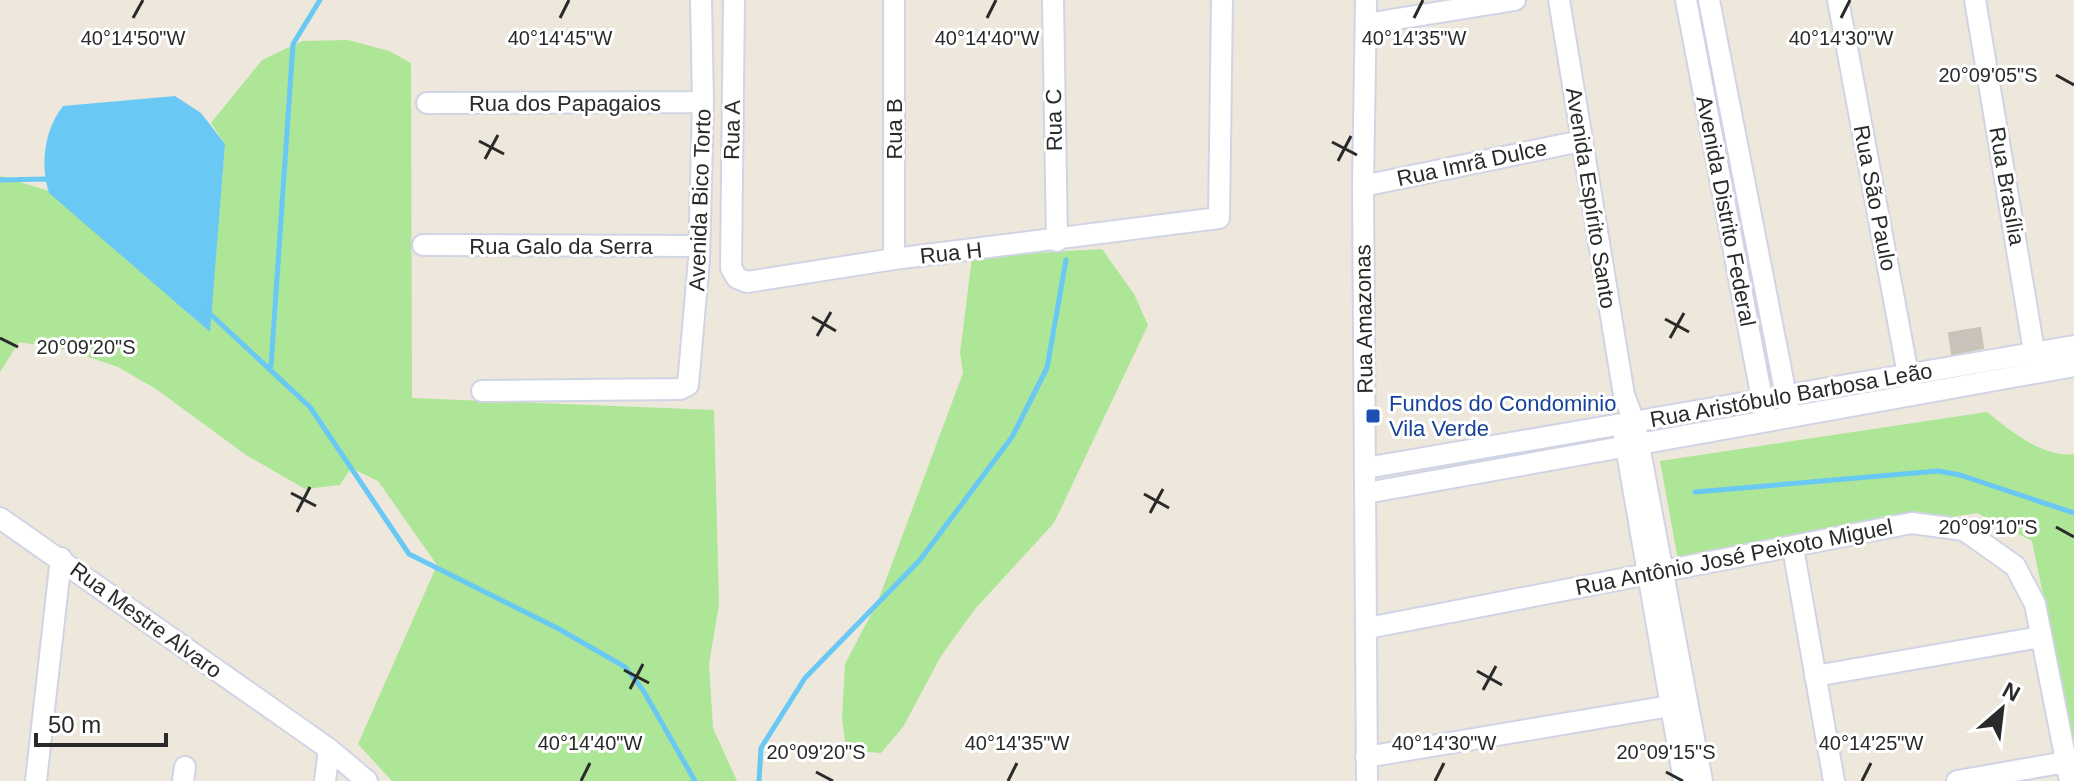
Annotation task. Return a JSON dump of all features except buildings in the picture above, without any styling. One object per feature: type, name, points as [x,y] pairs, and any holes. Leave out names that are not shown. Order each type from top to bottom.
[{"type":"street","name":"Avenida Bico Torto","points":[[482,391],[676,389],[685,387],[690,380],[699,252],[703,102],[701,0]]},
{"type":"street","name":"Rua A","points":[[730,260],[734,0]]},
{"type":"street","name":"Rua B","points":[[894,0],[894,259]]},
{"type":"street","name":"Rua C","points":[[1053,0],[1057,241]]},
{"type":"street","name":"Rua H","points":[[730,260],[734,276],[747,282],[894,259],[1057,241],[1219,218],[1222,0]]},
{"type":"street","name":"Rua Amazonas","points":[[1366,0],[1363,186],[1367,781]]},
{"type":"street","points":[[1366,24],[1515,0]]},
{"type":"street","name":"Avenida Espírito Santo","points":[[1559,0],[1678,705],[1684,781]]},
{"type":"street","name":"Avenida Distrito Federal","points":[[1686,0],[1767,421]]},
{"type":"street","name":"Avenida Distrito Federal","points":[[1709,0],[1790,417]]},
{"type":"street","name":"Rua São Paulo","points":[[1838,0],[1913,395]]},
{"type":"street","name":"Rua Brasília","points":[[1975,0],[2036,362]]},
{"type":"street","name":"Rua dos Papagaios","points":[[427,103],[703,102]]},
{"type":"street","name":"Rua Imrã Dulce","points":[[1363,186],[1581,141]]},
{"type":"street","name":"Rua Galo da Serra","points":[[423,245],[699,252]]},
{"type":"street","points":[[699,252],[730,260]]},
{"type":"street","name":"Rua Aristóbulo Barbosa Leão","points":[[1366,468],[1629,425],[1907,372],[2036,362],[2074,346]]},
{"type":"street","points":[[1366,493],[1913,395],[2036,362],[2074,366]]},
{"type":"street","name":"Rua Mestre Alvaro","points":[[0,518],[329,749],[367,781]]},
{"type":"street","name":"Rua Antônio José Peixoto Miguel","points":[[1368,628],[1912,523],[1964,530],[2015,566],[2035,604],[2068,772]]},
{"type":"street","points":[[1793,548],[1834,781]]},
{"type":"street","points":[[36,781],[61,558]]},
{"type":"street","points":[[1815,676],[2041,637]]},
{"type":"street","points":[[1366,757],[1678,705]]},
{"type":"street","name":"Avenida Espírito Santo","points":[[1678,705],[1702,781]]},
{"type":"street","points":[[325,781],[329,749]]},
{"type":"street","points":[[1957,781],[2068,772]]},
{"type":"green space","points":[[348,40],[389,51],[411,63],[412,398],[714,410],[719,604],[709,664],[713,728],[737,781],[392,781],[358,744],[437,565],[378,481],[351,468],[340,485],[305,489],[246,455],[156,389],[118,367],[68,350],[19,342],[0,372],[0,176],[49,191],[209,331],[225,144],[211,123],[262,60],[302,41]]},
{"type":"green space","points":[[1102,249],[1134,294],[1148,325],[1054,523],[975,609],[941,656],[903,727],[881,753],[846,750],[842,718],[845,664],[878,601],[963,373],[960,353],[972,257]]},
{"type":"green space","points":[[1987,412],[2039,447],[2050,452],[2074,454],[2074,746],[2032,541],[1977,513],[1678,560],[1660,461]]},
{"type":"water","points":[[175,96],[201,113],[225,144],[210,332],[49,193],[46,182],[44,159],[48,137],[63,106]]},
{"type":"waterway","points":[[271,366],[293,44],[320,0]]},
{"type":"waterway","points":[[0,180],[46,179],[50,182]]},
{"type":"waterway","points":[[759,781],[761,748],[805,678],[920,560],[1012,437],[1047,368],[1066,260]]},
{"type":"waterway","points":[[206,310],[310,407],[409,554],[559,629],[625,667],[643,690],[695,781]]},
{"type":"waterway","points":[[1695,492],[1938,471],[1960,475],[2074,513]]},
{"type":"place","name":"Fundos do Condominio Vila Verde","points":[[1373,416]]}]
